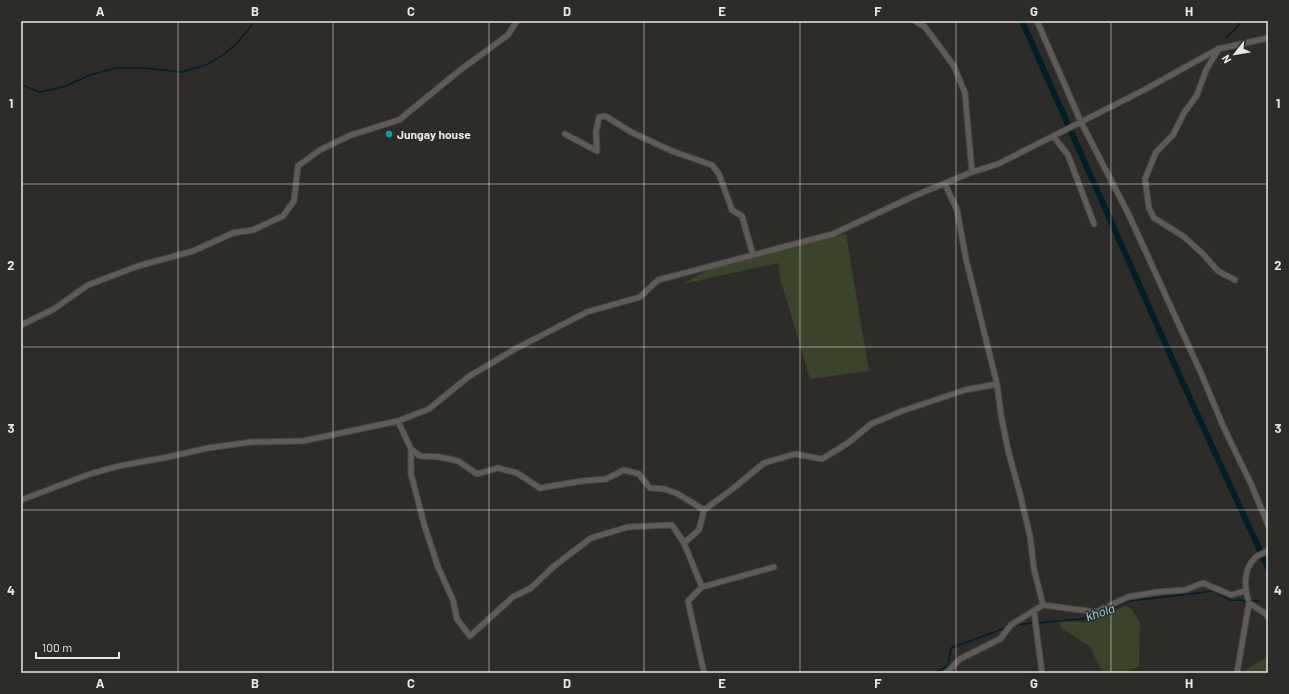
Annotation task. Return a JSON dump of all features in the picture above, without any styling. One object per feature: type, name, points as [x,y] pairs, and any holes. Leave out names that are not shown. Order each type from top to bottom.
[{"type":"street","points":[[21,325],[54,308],[88,285],[138,266],[193,251],[233,233],[253,230],[283,216],[294,201],[298,166],[320,150],[351,135],[399,120],[459,71],[508,35],[517,21]]},
{"type":"street","points":[[914,21],[925,27],[954,66],[965,93],[972,172]]},
{"type":"street","points":[[1038,21],[1082,122],[1132,222],[1201,373],[1268,525]]},
{"type":"street","points":[[21,500],[90,474],[119,466],[208,448],[251,442],[303,441],[398,421],[429,409],[468,377],[515,349],[587,312],[640,297],[658,280],[833,234],[914,196],[972,172],[998,164],[1144,90],[1218,49],[1268,38]]},
{"type":"street","points":[[1218,49],[1206,70],[1197,95],[1184,113],[1173,135],[1156,152],[1145,179],[1149,208],[1154,218],[1183,236],[1202,253],[1218,271],[1235,280]]},
{"type":"street","points":[[565,134],[597,151],[596,132],[599,117],[605,116],[639,136],[712,165],[719,174],[732,210],[742,216],[753,255]]},
{"type":"street","points":[[1053,136],[1068,155],[1094,224]]},
{"type":"street","points":[[946,184],[957,210],[966,259],[997,384],[1001,415],[1024,508],[1030,536],[1034,569],[1043,605]]},
{"type":"street","points":[[684,543],[699,530],[704,510],[764,463],[795,454],[822,459],[848,443],[871,424],[877,421],[965,390],[997,384]]},
{"type":"street","points":[[398,421],[411,449],[410,474],[438,567],[453,600],[457,619],[470,636],[513,598],[531,588],[553,566],[591,538],[628,527],[672,524],[684,543],[702,587]]},
{"type":"street","points":[[411,449],[420,456],[440,457],[458,461],[477,474],[498,468],[517,473],[540,488],[582,481],[606,479],[624,470],[639,474],[650,488],[665,489],[678,494],[704,510]]},
{"type":"street","points":[[1248,599],[1245,591],[1246,574],[1254,558],[1268,551]]},
{"type":"street","points":[[704,673],[688,601],[702,587],[774,567]]},
{"type":"street","points":[[946,673],[960,658],[1000,639],[1011,625],[1043,605],[1096,612],[1128,597],[1157,592],[1185,590],[1203,582],[1231,595],[1245,591]]},
{"type":"street","points":[[1238,673],[1249,603],[1266,614],[1268,617]]},
{"type":"street","points":[[1034,611],[1042,673]]},
{"type":"green space","points":[[846,234],[869,371],[810,379],[780,278],[778,263],[683,284],[710,269]]},
{"type":"green space","points":[[1125,606],[1132,610],[1140,623],[1139,666],[1122,673],[1103,673],[1090,647],[1060,627],[1060,622],[1092,622]]},
{"type":"green space","points":[[1268,657],[1268,673],[1240,673]]},
{"type":"waterway","points":[[21,84],[40,92],[66,86],[90,75],[116,68],[144,68],[182,72],[208,64],[223,55],[237,43],[255,21]]},
{"type":"waterway","points":[[1022,21],[1177,370],[1268,568]]},
{"type":"waterway","points":[[1226,38],[1238,26],[1240,21]]},
{"type":"waterway","name":"khola","points":[[1037,623],[1089,618],[1129,601],[1215,591],[1230,600],[1259,601]]},
{"type":"waterway","name":"khola","points":[[1015,625],[1033,623]]},
{"type":"waterway","name":"khola","points":[[934,673],[948,666],[951,648],[1008,627]]},
{"type":"place","name":"Jungay house","points":[[389,134]]}]
